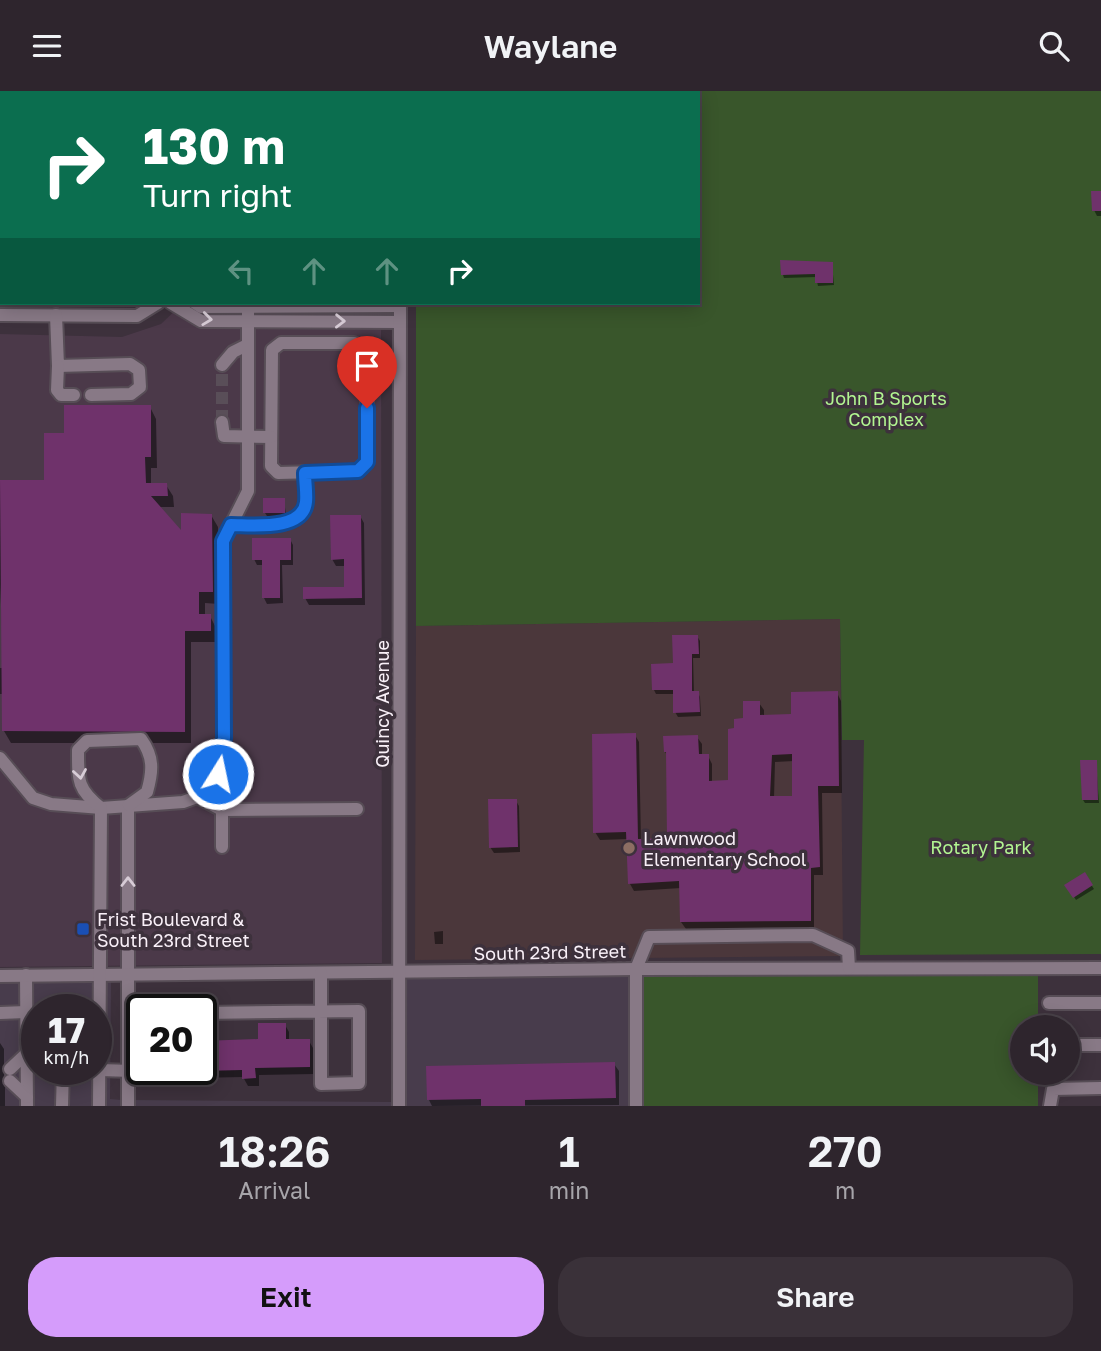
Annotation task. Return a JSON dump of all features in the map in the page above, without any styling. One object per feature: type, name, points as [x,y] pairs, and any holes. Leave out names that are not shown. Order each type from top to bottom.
[{"type":"street","points":[[0,315],[137,316],[155,305]]},
{"type":"street","points":[[174,305],[201,321],[400,322]]},
{"type":"street","points":[[198,305],[400,305]]},
{"type":"street","name":"Quincy Avenue","points":[[399,1106],[400,305]]},
{"type":"street","points":[[0,758],[33,798],[51,804],[102,808],[183,802],[197,797],[218,774],[224,738],[223,541],[247,491],[247,307]]},
{"type":"street","points":[[303,307],[303,343]]},
{"type":"street","points":[[56,315],[57,390],[61,395],[74,395]]},
{"type":"street","points":[[281,343],[303,343],[354,343],[367,353],[367,462],[358,471],[278,473],[271,466],[272,350],[281,343]]},
{"type":"street","points":[[222,365],[233,352],[247,345]]},
{"type":"street","points":[[58,366],[130,364],[139,370],[140,387],[131,394],[91,395]]},
{"type":"street","points":[[222,422],[224,436],[271,437]]},
{"type":"street","points":[[231,525],[288,523],[302,515],[306,504],[305,473]]},
{"type":"street","points":[[102,808],[84,795],[78,774],[78,750],[87,741],[141,739],[148,749],[153,763],[147,792],[128,806]]},
{"type":"street","points":[[197,797],[222,810],[357,809]]},
{"type":"street","points":[[128,806],[128,994]]},
{"type":"street","points":[[100,994],[102,808]]},
{"type":"street","points":[[222,810],[222,846]]},
{"type":"street","points":[[636,1106],[636,969],[649,937],[813,935],[848,951],[849,968]]},
{"type":"street","name":"South 23rd Street","points":[[0,976],[636,969],[1101,968]]},
{"type":"street","points":[[217,1013],[321,1012],[359,1011],[359,1083],[321,1084],[321,1012],[321,973]]},
{"type":"street","points":[[26,975],[26,994]]},
{"type":"street","points":[[1049,1003],[1101,1003]]},
{"type":"street","points":[[0,1013],[21,1012]]},
{"type":"street","points":[[1080,1045],[1101,1045]]},
{"type":"street","points":[[21,1066],[10,1075],[27,1102]]},
{"type":"street","points":[[62,1106],[63,1085]]},
{"type":"street","points":[[99,1106],[100,1085]]},
{"type":"street","points":[[128,1085],[128,1106]]},
{"type":"street","points":[[1050,1106],[1053,1089],[1101,1088]]},
{"type":"shaded area","points":[[181,305],[381,305],[382,963],[0,967],[0,334],[122,337],[161,324]]},
{"type":"shaded area","name":"Lawnwood Elementary School","points":[[840,619],[843,956],[415,960],[416,626]]},
{"type":"shaded area","points":[[629,975],[629,1106],[406,1106],[406,979]]},
{"type":"shaded area","points":[[93,981],[93,994],[21,994],[21,1085],[93,1085],[92,1106],[0,1106],[0,982]]},
{"type":"shaded area","points":[[107,981],[111,981],[111,994],[107,994]]},
{"type":"shaded area","points":[[106,1085],[110,1085],[110,1099],[121,1100],[121,1106],[106,1106]]},
{"type":"shaded area","points":[[135,1100],[392,1102],[392,1106],[135,1106]]},
{"type":"green space","name":"John B Sports Complex","points":[[700,91],[1101,91],[1101,954],[860,955],[864,740],[842,740],[840,619],[416,626],[416,305],[700,305]]},
{"type":"green space","points":[[1038,974],[1038,1015],[1010,1015],[1010,1085],[1038,1085],[1038,1106],[643,1106],[643,975]]},
{"type":"building","points":[[1091,191],[1101,191],[1101,211],[1092,211]]},
{"type":"building","points":[[780,260],[833,262],[833,283],[815,283],[815,274],[781,275]]},
{"type":"building","points":[[64,405],[151,405],[151,457],[145,457],[146,483],[167,483],[168,496],[151,496],[181,530],[181,513],[212,514],[213,592],[199,592],[199,614],[211,614],[211,631],[185,631],[185,732],[2,731],[0,480],[44,480],[44,433],[64,433]]},
{"type":"building","points":[[263,498],[285,498],[285,513],[263,513]]},
{"type":"building","points":[[330,515],[361,515],[362,598],[303,599],[303,587],[344,587],[344,559],[331,560]]},
{"type":"building","points":[[252,538],[291,538],[291,560],[280,560],[280,598],[262,598],[262,560],[252,560]]},
{"type":"building","points":[[672,635],[698,635],[699,654],[692,654],[692,691],[699,691],[700,712],[673,713],[673,690],[652,690],[651,664],[673,663]]},
{"type":"building","points":[[838,691],[839,786],[818,786],[820,867],[811,868],[811,921],[680,922],[679,881],[628,884],[626,832],[593,833],[592,734],[636,733],[638,839],[667,838],[666,752],[663,736],[698,735],[699,754],[709,754],[709,781],[728,780],[728,729],[734,728],[734,719],[743,718],[743,701],[760,701],[760,715],[791,714],[791,692]],"holes":[[[792,754],[792,796],[770,796],[772,755]]]},
{"type":"building","points":[[1080,760],[1097,760],[1098,800],[1082,800]]},
{"type":"building","points":[[488,799],[517,799],[518,847],[489,848]]},
{"type":"building","points":[[1085,872],[1093,885],[1073,898],[1064,885]]},
{"type":"building","points":[[258,1023],[286,1023],[286,1039],[310,1039],[310,1067],[255,1068],[256,1078],[242,1079],[242,1070],[217,1071],[217,1040],[258,1039]]},
{"type":"building","points":[[615,1062],[616,1098],[525,1100],[525,1106],[481,1106],[481,1099],[427,1100],[426,1066]]},
{"type":"tunnel","points":[[222,365],[222,422]]},
{"type":"place","name":"Lawnwood Elementary School","points":[[629,848]]},
{"type":"place","name":"Frist Boulevard & South 23rd Street","points":[[83,929]]},
{"type":"route","points":[[218,774],[224,738],[223,541],[231,525],[288,523],[302,515],[306,504],[305,473],[358,471],[367,462],[367,408]]},
{"type":"park label","name":"Rotary Park","points":[[981,847]]}]
